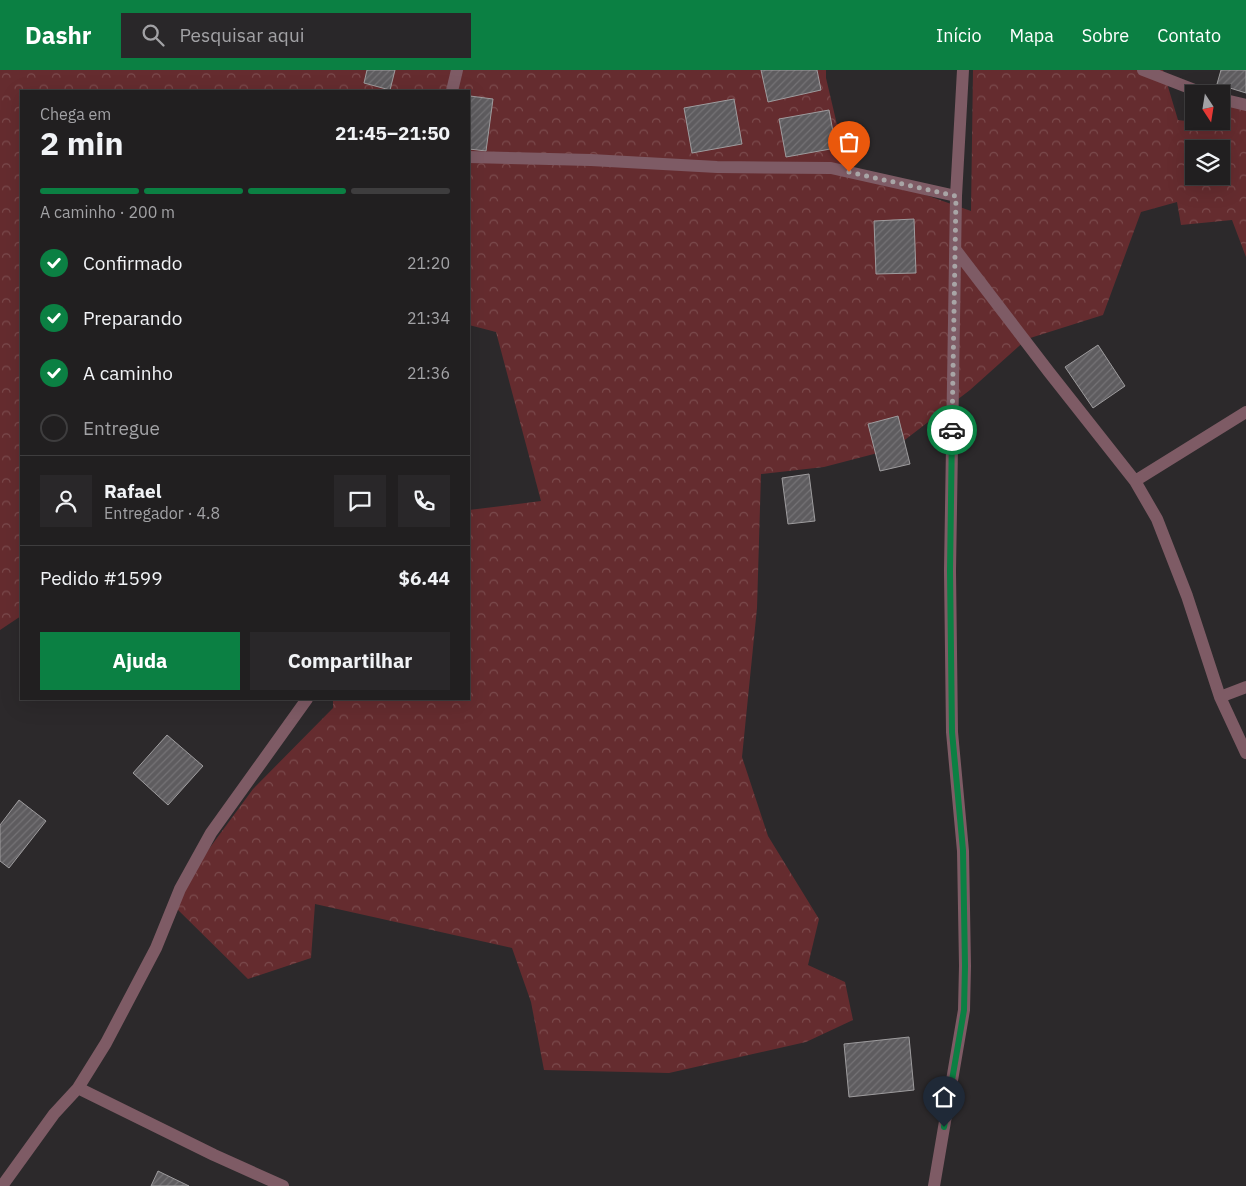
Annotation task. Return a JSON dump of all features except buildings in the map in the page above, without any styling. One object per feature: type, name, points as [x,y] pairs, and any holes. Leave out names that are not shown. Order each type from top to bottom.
[{"type":"street","points":[[452,90],[457,70]]},
{"type":"street","points":[[934,1186],[964,1010],[963,850],[952,732],[950,590],[956,196],[963,70]]},
{"type":"street","points":[[1143,70],[1185,86]]},
{"type":"street","points":[[1230,101],[1246,105]]},
{"type":"street","points":[[470,157],[591,160],[717,168],[831,168],[956,196]]},
{"type":"street","points":[[955,249],[1135,480],[1157,519],[1169,547],[1220,697],[1246,753]]},
{"type":"street","points":[[1135,480],[1246,412]]},
{"type":"street","points":[[1220,697],[1246,687]]},
{"type":"street","points":[[2,1186],[54,1114],[78,1088],[106,1043],[147,965],[180,889],[211,833],[305,700]]},
{"type":"street","points":[[78,1088],[214,1155],[283,1186]]},
{"type":"green space","points":[[0,70],[826,70],[826,78],[847,167],[971,211],[973,70],[1163,70],[1178,120],[1185,121],[1185,130],[1230,130],[1230,108],[1240,100],[1246,104],[1246,257],[1232,220],[1181,225],[1177,202],[1141,212],[1103,315],[1027,339],[970,390],[893,449],[824,467],[761,474],[757,608],[742,757],[768,836],[819,919],[808,965],[845,982],[853,1020],[806,1042],[669,1073],[544,1070],[531,1002],[512,948],[315,904],[311,958],[248,979],[175,907],[200,861],[253,789],[333,708],[333,700],[470,700],[470,510],[541,501],[496,332],[470,325],[470,90],[20,90],[20,617],[0,630]]},
{"type":"way so far","points":[[849,172],[956,196],[952,430]]},
{"type":"route","points":[[944,1127],[964,1010],[965,966],[963,850],[952,732],[950,571],[952,430]]}]
